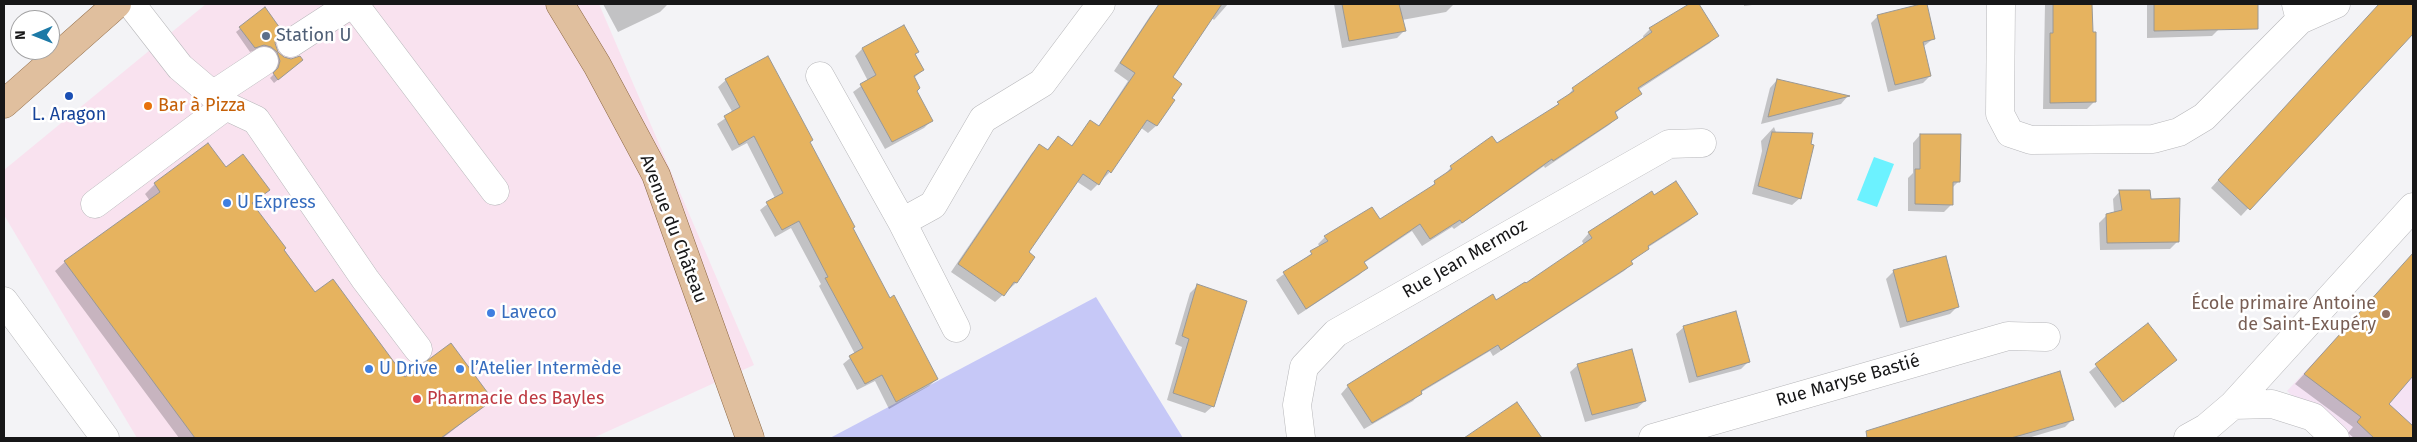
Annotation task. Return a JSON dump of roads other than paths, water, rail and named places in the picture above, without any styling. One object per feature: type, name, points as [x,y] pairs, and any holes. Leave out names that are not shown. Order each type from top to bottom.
[{"type":"main road","points":[[4,104],[117,4]]},
{"type":"main road","name":"Avenue du Château","points":[[560,4],[597,65],[656,175],[750,438]]},
{"type":"street","points":[[131,4],[180,68],[220,100],[256,120],[365,279],[418,349]]},
{"type":"street","points":[[291,43],[353,4],[495,191]]},
{"type":"street","points":[[902,222],[934,205],[982,119],[1042,82],[1102,4]]},
{"type":"street","points":[[2001,4],[2000,114],[2010,133],[2031,140],[2153,139],[2179,132],[2204,117],[2298,12],[2336,4]]},
{"type":"street","points":[[95,204],[264,61]]},
{"type":"street","points":[[820,76],[902,222],[956,328]]},
{"type":"street","name":"Rue Jean Mermoz","points":[[1301,438],[1297,405],[1304,367],[1336,333],[1669,144],[1702,143]]},
{"type":"street","points":[[2188,438],[2206,428],[2233,405],[2413,207]]},
{"type":"street","points":[[4,301],[105,438]]},
{"type":"street","name":"Rue Maryse Bastié","points":[[1653,438],[2008,336],[2046,337]]},
{"type":"street","points":[[2233,405],[2272,404],[2312,418],[2335,438]]},
{"type":"place","name":"Station U","points":[[266,36]]},
{"type":"place","name":"L. Aragon","points":[[69,96]]},
{"type":"place","name":"Bar à Pizza","points":[[148,106]]},
{"type":"place","name":"U Express","points":[[227,203]]},
{"type":"place","name":"Laveco","points":[[491,313]]},
{"type":"place","name":"École primaire Antoine de Saint-Exupéry","points":[[2386,314]]},
{"type":"place","name":"U Drive","points":[[369,369]]},
{"type":"place","name":"l’Atelier Intermède","points":[[460,369]]},
{"type":"place","name":"Pharmacie des Bayles","points":[[417,399]]}]
